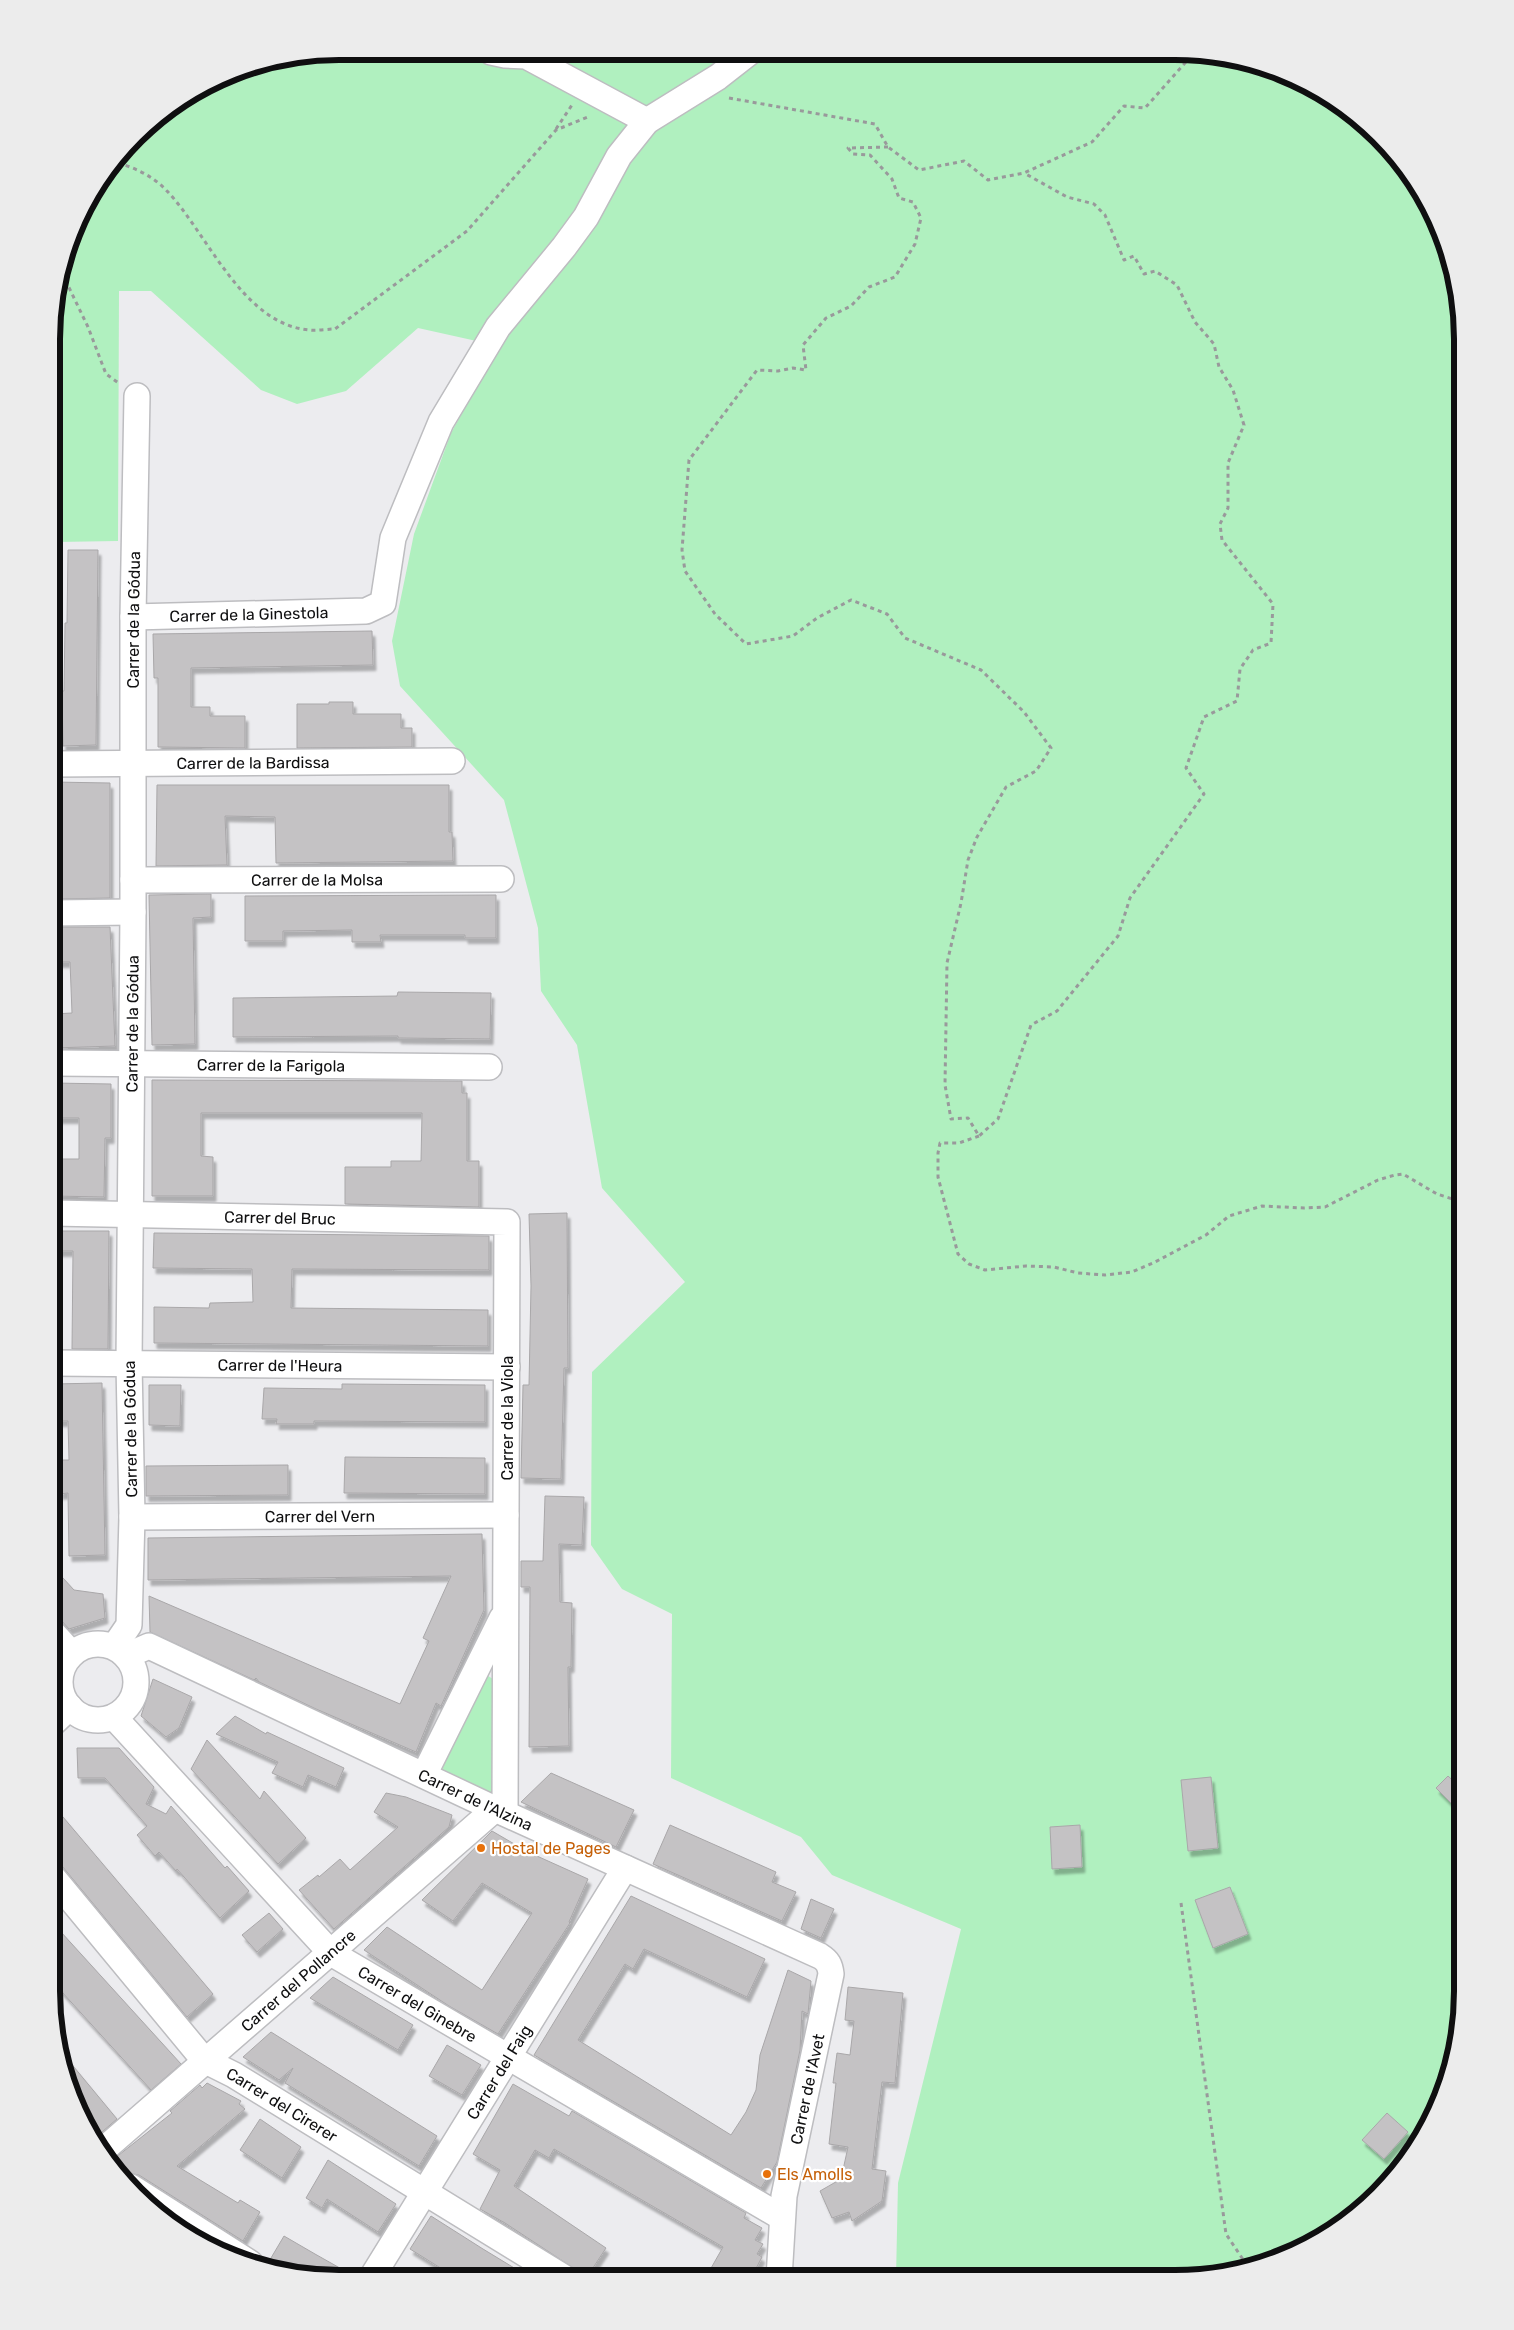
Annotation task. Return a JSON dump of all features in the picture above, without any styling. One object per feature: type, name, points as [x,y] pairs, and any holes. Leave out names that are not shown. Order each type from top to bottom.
[{"type":"street","points":[[533,60],[646,121],[739,60]]},
{"type":"street","name":"Carrer de la Ginestola","points":[[133,617],[366,611],[383,603],[393,538],[441,422],[498,327],[564,247],[586,216],[619,156],[646,121]]},
{"type":"street","name":"Carrer de la Gódua","points":[[120,1651],[129,1625],[132,1517],[129,1363],[133,912],[133,617],[137,396]]},
{"type":"street","name":"Carrer de la Bardissa","points":[[60,764],[452,761]]},
{"type":"street","name":"Carrer de la Molsa","points":[[133,880],[501,879]]},
{"type":"street","points":[[60,912],[133,912]]},
{"type":"street","name":"Carrer de la Farigola","points":[[60,1063],[489,1067]]},
{"type":"street","name":"Carrer del Bruc","points":[[60,1213],[507,1222]]},
{"type":"street","name":"Carrer de la Viola","points":[[500,1811],[506,1515],[507,1222]]},
{"type":"street","name":"Carrer de l'Heura","points":[[60,1363],[507,1367]]},
{"type":"street","name":"Carrer del Vern","points":[[132,1517],[506,1515]]},
{"type":"street","name":"Carrer de la Viola","points":[[424,1776],[504,1614]]},
{"type":"street","points":[[60,1641],[72,1654]]},
{"type":"street","points":[[92,1644],[120,1651],[135,1672],[136,1690],[128,1706],[114,1717],[98,1720],[82,1717],[70,1708],[60,1690],[61,1670],[72,1654],[92,1644]]},
{"type":"street","name":"Carrer de l'Alzina","points":[[120,1651],[149,1646],[424,1776],[827,1960]]},
{"type":"street","points":[[60,1717],[70,1708]]},
{"type":"street","name":"Carrer del Ginebre","points":[[114,1717],[331,1953],[781,2216]]},
{"type":"street","name":"Carrer del Pollancre","points":[[107,2146],[204,2060],[500,1811]]},
{"type":"street","name":"Carrer del Faig","points":[[376,2270],[509,2058],[625,1868]]},
{"type":"street","name":"Carrer del Cirerer","points":[[60,1886],[204,2060],[234,2075],[552,2270]]},
{"type":"street","name":"Carrer de l'Avet","points":[[779,2270],[781,2216],[784,2196],[831,1974],[827,1960]]},
{"type":"street","points":[[162,2207],[222,2244]]},
{"type":"path","points":[[694,91],[875,124],[888,147],[919,170],[964,161],[988,180],[1024,173],[1092,142],[1124,106],[1145,108],[1187,61]]},
{"type":"path","points":[[122,164],[136,168],[167,190],[234,281],[260,309],[286,324],[308,330],[335,329],[468,231],[556,130],[583,87]]},
{"type":"path","points":[[556,130],[616,105]]},
{"type":"path","points":[[888,147],[848,148],[853,154],[870,155],[892,179],[899,198],[913,202],[921,218],[915,244],[895,277],[869,287],[852,306],[826,318],[803,345],[806,370],[793,368],[778,372],[757,370],[689,460],[682,550],[685,571],[715,614],[746,644],[793,636],[817,618],[851,600],[887,614],[905,638],[981,670],[1024,712],[1051,748],[1036,771],[1006,787],[977,837],[968,860],[961,903],[947,963],[945,1085],[951,1119],[968,1118],[979,1136]]},
{"type":"path","points":[[1024,173],[1067,197],[1094,204],[1105,215],[1124,260],[1134,256],[1144,274],[1155,271],[1177,285],[1195,322],[1214,344],[1219,367],[1233,390],[1244,425],[1228,463],[1228,508],[1220,524],[1222,540],[1273,604],[1271,643],[1253,650],[1240,669],[1237,701],[1204,717],[1186,768],[1204,794],[1130,898],[1118,936],[1057,1011],[1031,1025],[998,1119],[979,1136],[959,1143],[940,1143],[938,1177],[958,1254],[969,1264],[985,1270],[1026,1266],[1054,1267],[1078,1273],[1132,1272],[1206,1235],[1229,1216],[1262,1206],[1325,1207],[1378,1180],[1394,1175],[1404,1174],[1437,1194],[1454,1199]]},
{"type":"path","points":[[66,281],[88,327],[106,374],[137,396]]},
{"type":"path","points":[[1181,1902],[1226,2234],[1242,2258],[1247,2261]]},
{"type":"green space","points":[[339,60],[1175,60],[1212,62],[1247,69],[1265,75],[1315,97],[1359,129],[1385,155],[1407,184],[1417,199],[1433,232],[1445,267],[1452,302],[1454,339],[1454,1991],[1452,2028],[1445,2063],[1433,2098],[1417,2131],[1385,2175],[1359,2201],[1330,2223],[1315,2233],[1282,2249],[1247,2261],[1212,2268],[1175,2270],[896,2270],[898,2183],[961,1929],[832,1875],[801,1837],[671,1778],[672,1614],[622,1589],[591,1545],[592,1372],[685,1282],[602,1188],[577,1045],[541,991],[538,928],[504,800],[400,686],[392,641],[414,534],[451,433],[499,346],[418,328],[346,391],[297,404],[261,390],[151,291],[119,291],[118,541],[60,542],[60,339],[62,302],[69,267],[81,232],[97,199],[129,155],[155,129],[199,97],[232,81],[267,69],[302,62]]},
{"type":"green space","points":[[488,1676],[493,1679],[492,1797],[441,1772],[482,1679]]},
{"type":"building","points":[[68,550],[98,550],[96,745],[63,746],[62,691],[64,691],[65,623],[67,623]]},
{"type":"building","points":[[372,631],[373,665],[191,668],[191,707],[210,707],[210,716],[245,716],[245,748],[158,747],[158,678],[154,678],[153,634]]},
{"type":"building","points":[[329,702],[353,702],[353,714],[401,714],[401,728],[412,728],[412,747],[297,748],[297,704],[329,704]]},
{"type":"building","points":[[60,782],[110,783],[110,898],[61,899],[62,817],[60,817]]},
{"type":"building","points":[[157,785],[449,785],[449,832],[452,832],[453,861],[276,863],[275,817],[225,816],[227,865],[156,866]]},
{"type":"building","points":[[211,894],[211,917],[193,918],[195,1044],[152,1045],[149,895]]},
{"type":"building","points":[[496,895],[496,938],[465,938],[465,935],[380,935],[381,942],[352,942],[352,930],[283,931],[283,941],[245,941],[245,896]]},
{"type":"building","points":[[110,927],[115,1046],[60,1048],[60,1014],[72,1013],[70,962],[60,962],[60,928]]},
{"type":"building","points":[[398,992],[491,993],[490,1039],[398,1038],[398,1036],[233,1037],[233,998],[397,996]]},
{"type":"building","points":[[152,1080],[462,1081],[462,1093],[467,1093],[467,1161],[479,1161],[479,1207],[345,1204],[345,1167],[391,1167],[391,1161],[421,1161],[422,1113],[201,1113],[201,1156],[213,1157],[213,1196],[152,1196]]},
{"type":"building","points":[[60,1083],[111,1084],[111,1138],[105,1138],[104,1197],[60,1196],[60,1159],[79,1159],[79,1118],[60,1118]]},
{"type":"building","points":[[567,1213],[568,1368],[564,1368],[561,1479],[521,1478],[523,1385],[529,1385],[531,1286],[529,1214]]},
{"type":"building","points":[[60,1231],[109,1231],[108,1349],[72,1349],[73,1251],[60,1251]]},
{"type":"building","points":[[154,1233],[489,1236],[489,1270],[292,1269],[291,1308],[488,1310],[488,1346],[154,1343],[154,1307],[209,1308],[210,1303],[253,1302],[252,1269],[153,1268]]},
{"type":"building","points":[[102,1383],[105,1555],[69,1556],[68,1493],[60,1494],[60,1460],[69,1460],[68,1421],[60,1421],[60,1384]]},
{"type":"building","points":[[342,1384],[485,1385],[485,1422],[314,1421],[314,1424],[276,1424],[277,1419],[262,1419],[264,1388],[342,1389]]},
{"type":"building","points":[[149,1385],[181,1385],[180,1426],[149,1425]]},
{"type":"building","points":[[345,1457],[485,1458],[485,1494],[344,1493]]},
{"type":"building","points":[[288,1465],[288,1495],[146,1496],[146,1466]]},
{"type":"building","points":[[545,1496],[584,1497],[582,1545],[559,1544],[560,1602],[572,1603],[571,1667],[568,1667],[569,1746],[529,1747],[530,1587],[521,1587],[521,1561],[543,1561]]},
{"type":"building","points":[[482,1534],[484,1610],[441,1706],[436,1703],[416,1752],[316,1709],[259,1682],[256,1678],[254,1680],[150,1632],[149,1596],[400,1704],[429,1641],[423,1638],[451,1576],[148,1580],[148,1538]]},
{"type":"building","points":[[60,1575],[74,1590],[103,1594],[105,1618],[69,1629],[60,1619]]},
{"type":"building","points":[[153,1679],[192,1697],[179,1728],[166,1737],[141,1716]]},
{"type":"building","points":[[235,1716],[266,1734],[267,1732],[344,1768],[336,1787],[308,1775],[303,1787],[272,1773],[278,1762],[216,1734]]},
{"type":"building","points":[[207,1740],[260,1799],[264,1791],[306,1838],[278,1864],[191,1769]]},
{"type":"building","points":[[77,1748],[119,1748],[154,1787],[146,1804],[166,1814],[171,1806],[225,1868],[227,1866],[249,1891],[220,1918],[177,1869],[176,1871],[159,1852],[155,1856],[137,1835],[147,1826],[105,1778],[78,1778]]},
{"type":"building","points":[[551,1773],[634,1810],[616,1847],[521,1802]]},
{"type":"building","points":[[1448,1776],[1454,1782],[1454,1806],[1436,1788]]},
{"type":"building","points":[[1211,1777],[1218,1848],[1188,1851],[1181,1780]]},
{"type":"building","points":[[386,1793],[406,1797],[452,1815],[449,1827],[334,1929],[299,1890],[318,1875],[319,1877],[340,1859],[350,1870],[398,1827],[374,1812]]},
{"type":"building","points":[[60,1813],[213,1994],[187,2017],[60,1865]]},
{"type":"building","points":[[670,1825],[776,1872],[772,1882],[796,1892],[782,1921],[653,1864]]},
{"type":"building","points":[[1080,1825],[1082,1867],[1052,1869],[1050,1827]]},
{"type":"building","points":[[492,1831],[528,1852],[588,1879],[570,1923],[498,2034],[449,2006],[364,1950],[387,1927],[482,1990],[532,1913],[482,1883],[453,1921],[422,1900]]},
{"type":"building","points":[[1230,1887],[1248,1934],[1213,1948],[1195,1900]]},
{"type":"building","points":[[631,1896],[765,1959],[747,1997],[644,1949],[633,1969],[625,1964],[578,2040],[731,2135],[746,2112],[756,2090],[760,2055],[788,1970],[811,1981],[808,2014],[802,2011],[800,2050],[777,2162],[761,2188],[534,2055]]},
{"type":"building","points":[[811,1899],[834,1909],[821,1938],[801,1929]]},
{"type":"building","points":[[269,1913],[283,1929],[257,1952],[242,1935]]},
{"type":"building","points":[[60,1931],[181,2064],[151,2090],[60,1990]]},
{"type":"building","points":[[333,1977],[413,2025],[398,2050],[310,1998]]},
{"type":"building","points":[[848,1987],[903,1993],[895,2083],[882,2082],[872,2169],[886,2171],[882,2201],[852,2221],[849,2212],[832,2218],[820,2191],[841,2179],[848,2147],[829,2144],[836,2083],[833,2083],[837,2053],[850,2055],[854,2021],[845,2020]]},
{"type":"building","points":[[271,2032],[437,2136],[419,2166],[285,2083],[293,2068],[279,2080],[243,2057]]},
{"type":"building","points":[[447,2045],[481,2065],[462,2095],[429,2076]]},
{"type":"building","points":[[68,2060],[117,2119],[99,2134],[81,2098]]},
{"type":"building","points":[[207,2083],[241,2101],[239,2104],[245,2109],[177,2166],[238,2203],[240,2200],[260,2212],[243,2241],[139,2175],[127,2172],[116,2158],[172,2113],[170,2111],[200,2085],[202,2088]]},
{"type":"building","points":[[513,2084],[569,2116],[572,2111],[746,2213],[744,2218],[762,2228],[755,2240],[763,2244],[757,2254],[762,2257],[755,2270],[710,2270],[723,2247],[554,2149],[549,2158],[535,2150],[514,2186],[606,2248],[592,2270],[576,2270],[505,2223],[480,2209],[500,2170],[473,2154]]},
{"type":"building","points":[[1387,2113],[1408,2132],[1384,2159],[1362,2140]]},
{"type":"building","points":[[260,2119],[301,2147],[282,2178],[240,2150]]},
{"type":"building","points":[[328,2160],[396,2204],[378,2232],[327,2199],[322,2208],[306,2198]]},
{"type":"building","points":[[431,2216],[518,2270],[444,2270],[410,2249]]},
{"type":"building","points":[[284,2236],[344,2270],[302,2268],[269,2261]]},
{"type":"place","name":"Hostal de Pages","points":[[481,1848]]},
{"type":"place","name":"Els Amolls","points":[[767,2174]]}]
